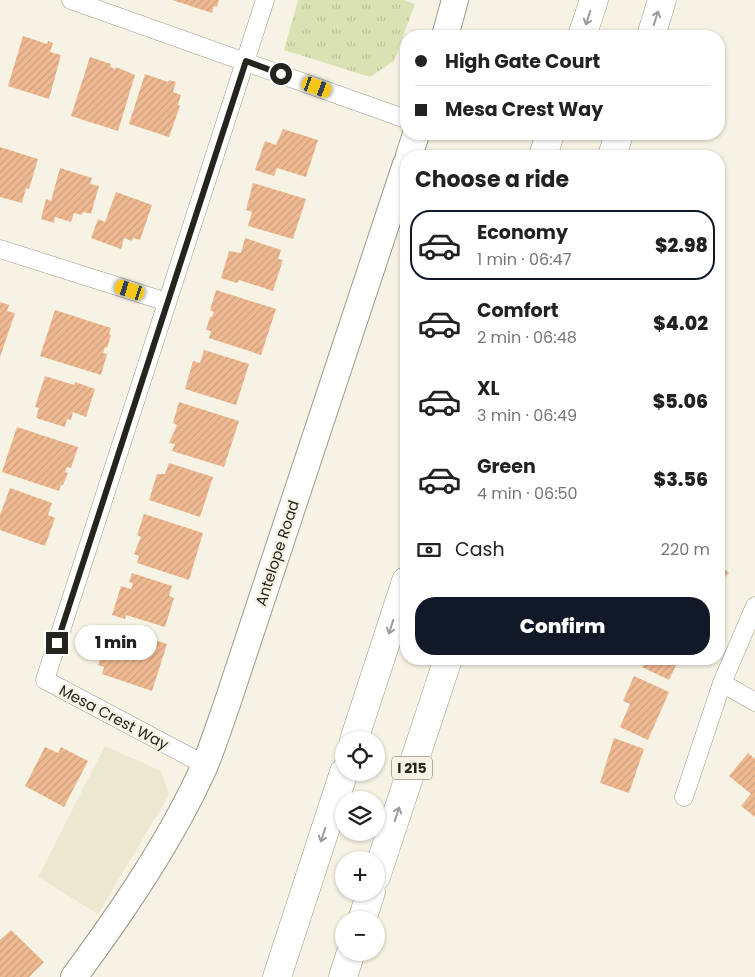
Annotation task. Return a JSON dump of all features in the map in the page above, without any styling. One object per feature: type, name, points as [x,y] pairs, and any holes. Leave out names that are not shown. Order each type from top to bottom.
[{"type":"highway","points":[[584,30],[594,0]]},
{"type":"highway","points":[[652,30],[662,0]]},
{"type":"highway","points":[[357,731],[400,599]]},
{"type":"highway","name":"I 215","points":[[385,851],[446,665]]},
{"type":"highway","points":[[277,977],[341,781]]},
{"type":"highway","points":[[343,977],[348,961]]},
{"type":"street","points":[[71,0],[400,117]]},
{"type":"street","name":"Mesa Crest Way","points":[[205,764],[45,680],[265,0]]},
{"type":"street","points":[[447,30],[455,0]]},
{"type":"street","name":"Antelope Road","points":[[74,977],[112,926],[177,823],[205,764],[227,704],[400,182]]},
{"type":"street","points":[[0,249],[167,302]]},
{"type":"street","points":[[684,797],[722,683],[755,606]]},
{"type":"street","points":[[722,683],[755,702]]},
{"type":"shaded area","points":[[105,746],[161,771],[169,795],[98,914],[38,877]]},
{"type":"green space","points":[[298,0],[404,0],[415,4],[405,30],[400,30],[400,45],[394,61],[370,77],[284,50]]},
{"type":"building","points":[[172,0],[219,0],[217,7],[214,6],[212,13]]},
{"type":"building","points":[[23,36],[47,44],[48,41],[53,43],[50,52],[61,55],[49,99],[8,86]]},
{"type":"building","points":[[90,57],[111,64],[110,67],[115,69],[116,67],[135,75],[118,131],[71,116]]},
{"type":"building","points":[[145,74],[168,82],[169,80],[176,82],[173,92],[181,95],[178,105],[180,106],[169,137],[129,124]]},
{"type":"building","points":[[283,129],[318,140],[306,177],[277,168],[274,176],[255,170],[265,141],[276,145]]},
{"type":"building","points":[[0,147],[38,159],[29,189],[26,188],[22,203],[0,197]]},
{"type":"building","points":[[60,168],[92,178],[90,184],[99,186],[91,214],[83,212],[82,215],[74,213],[71,222],[55,217],[54,223],[41,219],[46,199],[51,201]]},
{"type":"building","points":[[253,183],[306,199],[293,239],[248,226],[252,212],[246,210]]},
{"type":"building","points":[[116,192],[152,205],[140,240],[133,238],[132,241],[124,238],[121,249],[91,238],[98,219],[105,222]]},
{"type":"building","points":[[245,238],[281,250],[278,259],[283,260],[273,291],[239,280],[237,283],[221,278],[229,251],[241,253]]},
{"type":"building","points":[[216,290],[276,309],[261,355],[209,338],[211,331],[206,330],[210,317],[212,317],[214,312],[210,310]]},
{"type":"building","points":[[0,302],[9,305],[7,311],[15,313],[0,357]]},
{"type":"building","points":[[55,310],[111,328],[107,348],[105,347],[103,353],[107,354],[101,375],[40,356]]},
{"type":"building","points":[[204,350],[249,364],[236,405],[185,389],[193,361],[200,363]]},
{"type":"building","points":[[45,376],[74,385],[75,382],[95,389],[86,417],[73,412],[71,420],[67,419],[65,427],[36,418],[39,408],[35,407]]},
{"type":"building","points":[[179,402],[239,421],[224,467],[172,451],[175,444],[169,443],[177,425],[173,423]]},
{"type":"building","points":[[17,427],[78,447],[71,468],[67,467],[65,472],[68,473],[59,491],[2,472]]},
{"type":"building","points":[[169,463],[213,477],[200,517],[149,500],[157,474],[165,474]]},
{"type":"building","points":[[10,488],[52,503],[48,515],[55,518],[45,546],[0,530],[0,515]]},
{"type":"building","points":[[144,514],[203,533],[189,580],[137,563],[139,556],[134,554],[141,537],[137,535]]},
{"type":"building","points":[[725,569],[729,573],[725,577]]},
{"type":"building","points":[[132,573],[172,586],[169,596],[174,598],[165,627],[126,615],[125,619],[112,615],[121,586],[131,589],[133,583],[129,582]]},
{"type":"building","points":[[109,625],[167,644],[152,691],[102,674],[104,667],[98,665],[102,653],[104,653],[105,647],[102,646]]},
{"type":"building","points":[[643,665],[676,665],[669,680],[642,667]]},
{"type":"building","points":[[634,676],[669,692],[648,740],[620,727],[630,704],[623,701]]},
{"type":"building","points":[[614,738],[644,749],[629,793],[600,783]]},
{"type":"building","points":[[45,747],[58,753],[61,747],[88,761],[64,807],[25,786]]},
{"type":"building","points":[[748,753],[755,759],[755,817],[741,806],[751,794],[729,776]]},
{"type":"building","points":[[11,930],[44,962],[29,977],[0,977],[0,940]]},
{"type":"route","points":[[57,643],[246,61],[281,74]]}]
